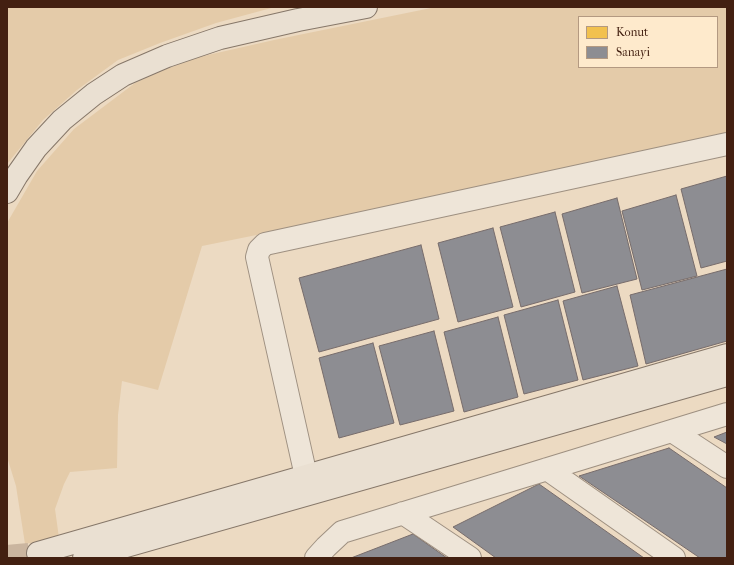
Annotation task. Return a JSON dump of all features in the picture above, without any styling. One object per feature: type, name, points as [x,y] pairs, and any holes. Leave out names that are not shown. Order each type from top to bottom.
[{"type":"main road","points":[[7,192],[36,148],[62,120],[94,94],[123,75],[167,56],[220,38],[298,20],[366,7]]},
{"type":"main road","points":[[38,553],[727,355]]},
{"type":"main road","points":[[84,558],[727,375]]},
{"type":"lane","points":[[306,476],[257,257],[259,250],[265,244],[727,144]]},
{"type":"lane","points":[[316,558],[342,532],[727,414]]},
{"type":"lane","points":[[672,431],[727,467]]},
{"type":"lane","points":[[547,469],[674,558]]},
{"type":"lane","points":[[403,513],[470,558]]},
{"type":"shaded area","points":[[7,7],[275,7],[216,23],[118,60],[77,90],[43,120],[7,164]]},
{"type":"shaded area","points":[[436,7],[727,7],[727,138],[202,246],[158,390],[122,381],[118,415],[117,468],[70,472],[55,509],[59,538],[25,544],[16,486],[7,457],[7,223],[37,171],[74,129],[135,83],[199,57]]},
{"type":"building: Konut","points":[[26,549],[26,558],[7,558],[7,550]]},
{"type":"building: Sanayi","points":[[727,176],[727,261],[701,268],[681,189]]},
{"type":"building: Sanayi","points":[[676,195],[697,276],[642,290],[622,211]]},
{"type":"building: Sanayi","points":[[617,198],[637,279],[582,293],[562,214]]},
{"type":"building: Sanayi","points":[[555,212],[575,292],[521,307],[500,227]]},
{"type":"building: Sanayi","points":[[493,228],[513,307],[458,322],[438,243]]},
{"type":"building: Sanayi","points":[[421,245],[439,319],[319,352],[299,278]]},
{"type":"building: Sanayi","points":[[727,269],[727,341],[646,364],[630,295]]},
{"type":"building: Sanayi","points":[[617,286],[638,366],[583,380],[563,301]]},
{"type":"building: Sanayi","points":[[558,300],[578,380],[524,394],[504,315]]},
{"type":"building: Sanayi","points":[[498,317],[518,397],[464,412],[444,332]]},
{"type":"building: Sanayi","points":[[434,331],[454,411],[400,425],[379,346]]},
{"type":"building: Sanayi","points":[[373,343],[394,423],[339,438],[319,358]]},
{"type":"building: Sanayi","points":[[727,432],[727,444],[714,437]]},
{"type":"building: Sanayi","points":[[669,448],[727,488],[727,558],[700,558],[579,476]]},
{"type":"building: Sanayi","points":[[539,484],[644,558],[496,558],[453,527]]},
{"type":"building: Sanayi","points":[[413,534],[447,558],[351,558]]},
{"type":"tunnel","points":[[7,556],[38,553]]}]
